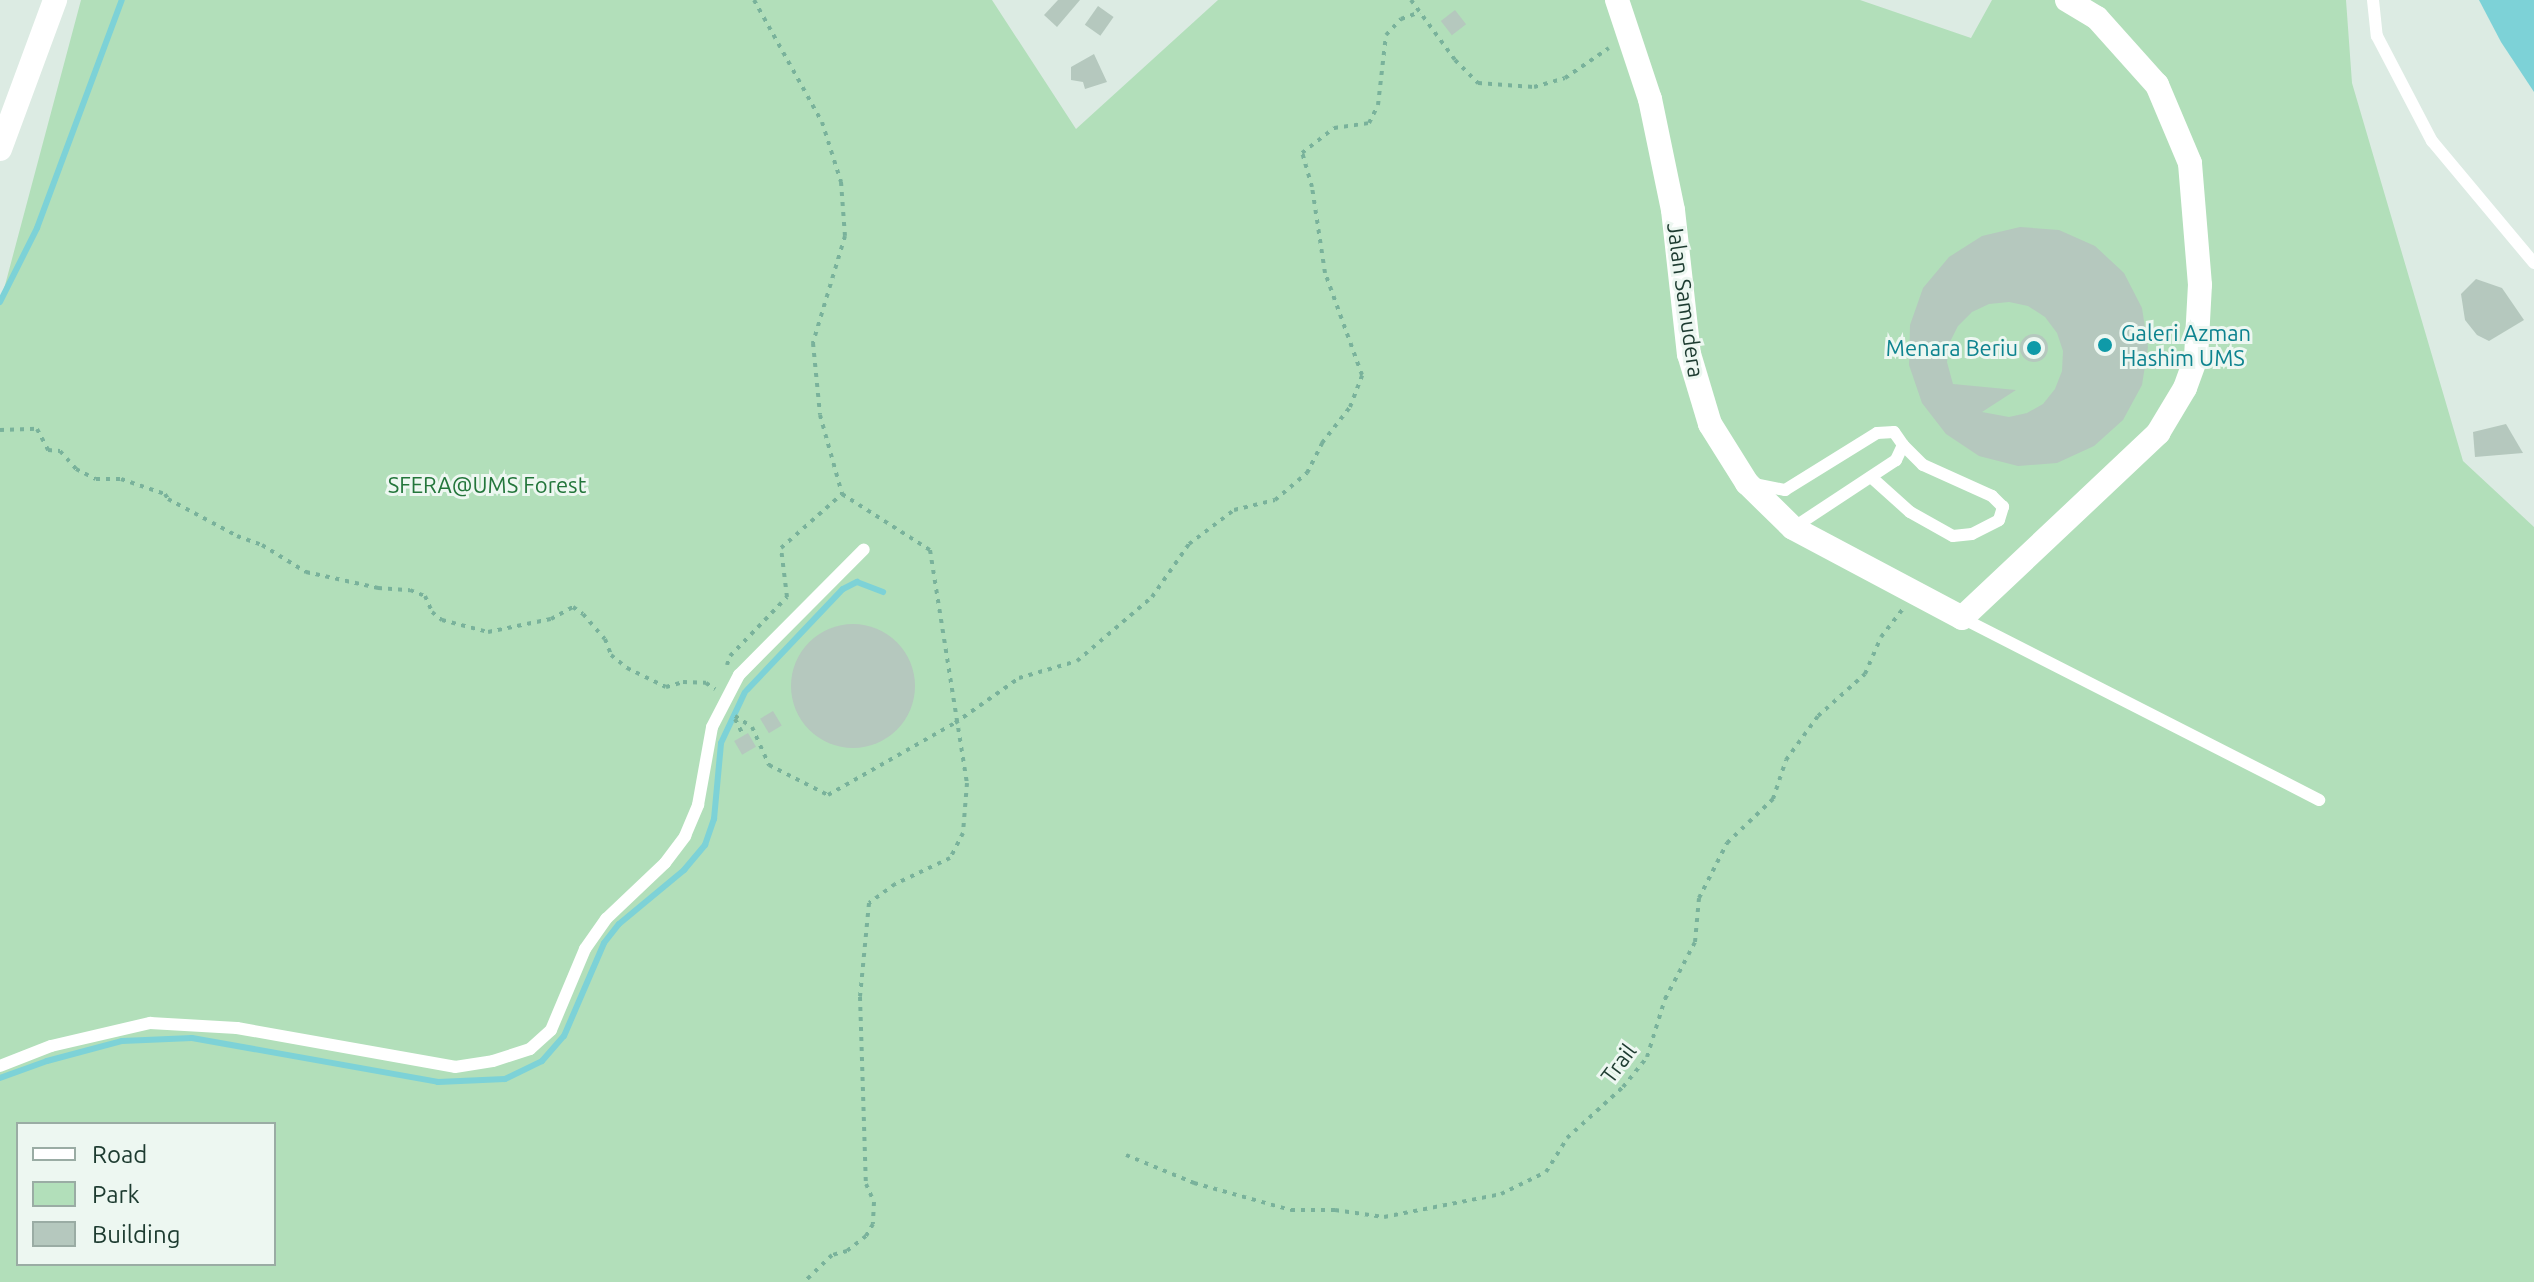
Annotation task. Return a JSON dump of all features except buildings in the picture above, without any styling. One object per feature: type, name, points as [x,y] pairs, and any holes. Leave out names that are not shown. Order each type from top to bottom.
[{"type":"street","points":[[0,149],[55,0]]},
{"type":"street","points":[[1962,618],[2158,433],[2185,388],[2196,358],[2200,285],[2190,163],[2157,85],[2097,18],[2067,0]]},
{"type":"street","name":"Jalan Samudera","points":[[1621,8],[1650,99],[1673,210],[1689,354],[1710,424],[1747,483],[1793,528],[1962,618]]},
{"type":"lane","points":[[2373,0],[2377,36],[2432,141],[2534,263]]},
{"type":"lane","points":[[1747,483],[1785,490],[1877,433],[1894,432],[1923,465],[1992,496],[2003,507],[1999,520],[1972,534],[1953,536],[1910,512],[1871,477]]},
{"type":"lane","points":[[1793,528],[1896,460],[1903,445]]},
{"type":"lane","points":[[0,1066],[51,1046],[150,1023],[237,1028],[455,1067],[493,1061],[530,1049],[551,1030],[585,949],[606,919],[665,863],[685,836],[698,805],[712,727],[739,675],[864,549]]},
{"type":"lane","points":[[1962,618],[2319,800]]},
{"type":"path","points":[[754,0],[822,122],[841,182],[845,236],[813,343],[820,415],[842,494],[930,550],[955,723],[967,783],[963,833],[950,858],[895,884],[869,903],[860,997],[866,1184],[874,1202],[873,1224],[866,1236],[847,1251],[832,1255],[804,1282]]},
{"type":"path","points":[[1411,0],[1455,60],[1478,83],[1504,87],[1534,87],[1565,78],[1596,61],[1617,41],[1621,8]]},
{"type":"path","points":[[742,733],[733,715],[752,727],[769,765],[828,795],[955,723],[1019,678],[1077,661],[1152,597],[1189,544],[1234,510],[1275,500],[1307,473],[1322,443],[1350,407],[1362,375],[1325,273],[1321,232],[1302,153],[1334,128],[1369,123],[1378,105],[1386,35],[1401,19],[1420,12]]},
{"type":"path","points":[[0,430],[37,429],[48,450],[60,451],[76,469],[96,479],[121,479],[165,494],[168,499],[237,536],[262,545],[306,572],[378,588],[410,590],[425,596],[432,612],[442,620],[488,632],[551,619],[573,607],[605,639],[611,655],[627,668],[666,687],[683,682],[712,686],[718,679]]},
{"type":"path","points":[[724,672],[730,656],[787,597],[781,548],[842,494]]},
{"type":"path","name":"Trail","points":[[1126,1155],[1194,1183],[1291,1210],[1335,1210],[1384,1217],[1501,1194],[1546,1172],[1567,1138],[1623,1087],[1647,1057],[1665,999],[1695,942],[1699,898],[1727,843],[1773,799],[1786,760],[1818,716],[1865,674],[1881,637],[1915,594]]},
{"type":"green space","name":"SFERA@UMS Forest","points":[[81,0],[992,0],[1076,129],[1218,0],[1860,0],[1971,38],[1992,0],[2346,0],[2352,83],[2463,461],[2534,527],[2534,1282],[0,1282],[0,304]]},
{"type":"water","points":[[2479,0],[2534,0],[2534,92],[2501,42]]},
{"type":"waterway","points":[[0,302],[37,228],[122,0]]},
{"type":"waterway","points":[[747,690],[843,589],[857,582],[883,592]]},
{"type":"waterway","points":[[0,1078],[47,1061],[122,1041],[192,1038],[438,1082],[505,1079],[542,1061],[564,1036],[604,943],[619,924],[684,870],[705,845],[714,819],[721,743],[745,692]]},
{"type":"place","name":"Galeri Azman Hashim UMS","points":[[2105,345]]},
{"type":"place","name":"Menara Beriu","points":[[2034,348]]}]
